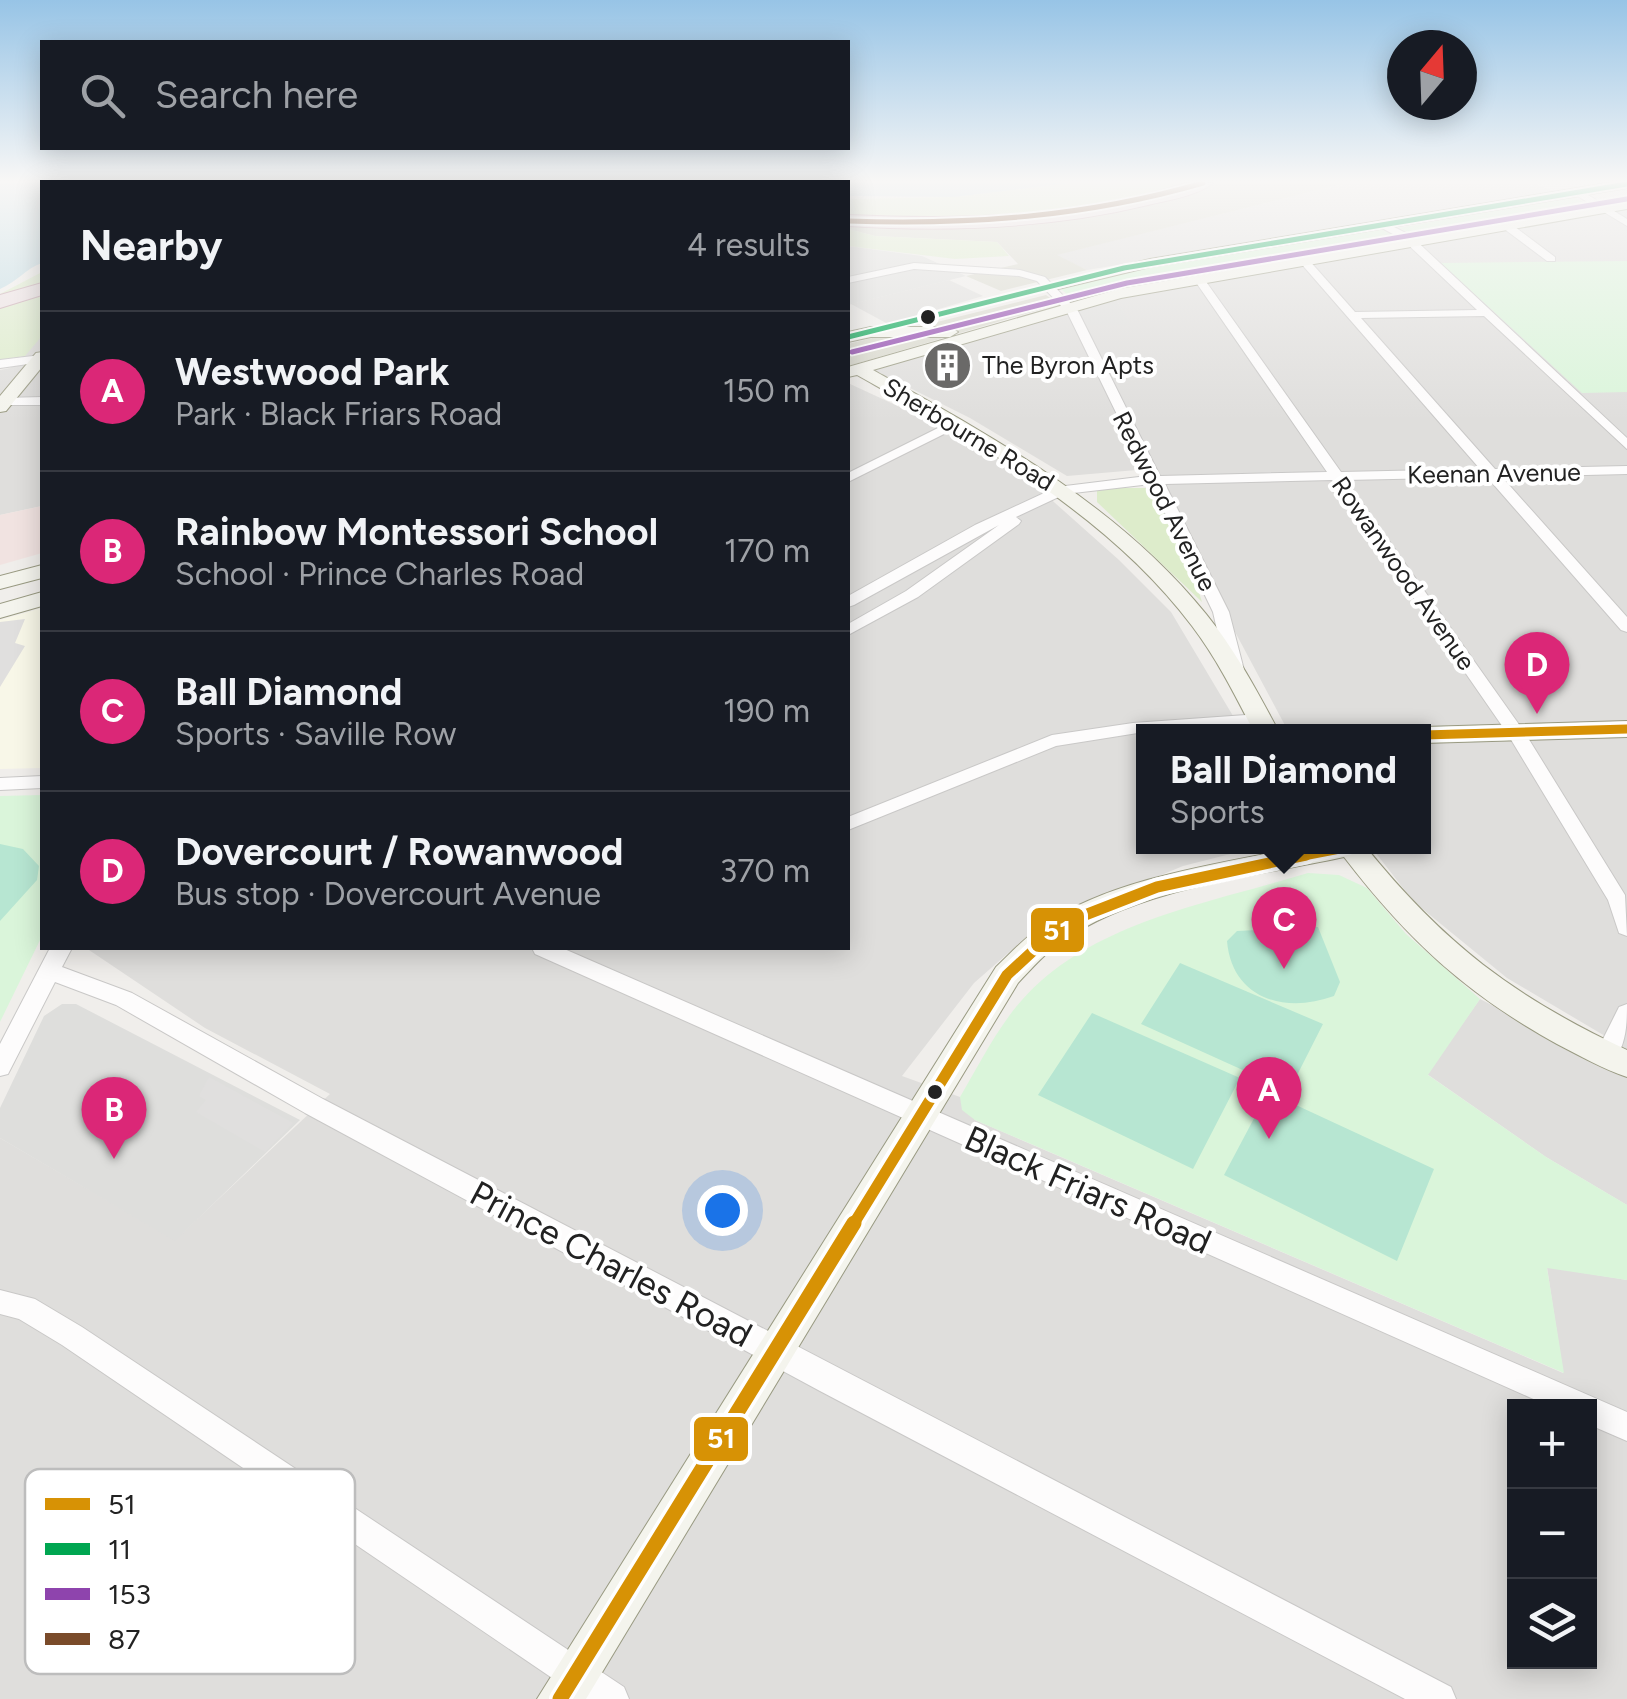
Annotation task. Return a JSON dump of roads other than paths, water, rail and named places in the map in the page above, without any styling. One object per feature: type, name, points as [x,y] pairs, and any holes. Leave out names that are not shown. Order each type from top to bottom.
[{"type":"highway","points":[[0,302],[40,290]]},
{"type":"highway","points":[[0,321],[35,312]]},
{"type":"street","points":[[850,280],[926,266],[953,271],[1020,272],[1050,286],[1156,262]]},
{"type":"street","points":[[1179,282],[1198,262]]},
{"type":"street","points":[[853,370],[938,338],[986,330],[1068,306],[1179,282],[1290,262]]},
{"type":"street","points":[[1305,262],[1627,627]]},
{"type":"street","points":[[1433,262],[1627,444]]},
{"type":"street","name":"Rowanwood Avenue","points":[[1198,278],[1516,732],[1618,900],[1627,928]]},
{"type":"street","name":"Redwood Avenue","points":[[1050,286],[1068,306],[1221,612],[1235,670]]},
{"type":"street","points":[[1352,315],[1487,313]]},
{"type":"street","points":[[850,338],[872,332],[938,338]]},
{"type":"street","points":[[0,364],[40,358]]},
{"type":"street","points":[[2,404],[40,360]]},
{"type":"street","name":"Sherbourne Road","points":[[853,370],[959,423],[1062,490],[1162,579],[1235,670],[1263,724]]},
{"type":"street","points":[[2,404],[40,401]]},
{"type":"street","points":[[850,477],[959,423]]},
{"type":"street","name":"Keenan Avenue","points":[[1062,490],[1153,478],[1627,470]]},
{"type":"street","points":[[850,601],[980,528],[1062,490]]},
{"type":"street","points":[[850,629],[970,554],[1030,506]]},
{"type":"street","points":[[0,582],[40,572]]},
{"type":"street","points":[[0,611],[40,600]]},
{"type":"street","points":[[850,823],[1052,741],[1136,728]]},
{"type":"street","points":[[1431,735],[1627,729]]},
{"type":"street","points":[[0,784],[40,782]]},
{"type":"street","points":[[355,1533],[582,1691],[774,1350],[1006,976],[1055,931],[1130,898],[1320,854]]},
{"type":"street","points":[[1356,854],[1445,954],[1486,985],[1617,1059],[1627,1012]]},
{"type":"street","name":"Black Friars Road","points":[[550,950],[1564,1399]]},
{"type":"street","points":[[0,1066],[55,960]]},
{"type":"street","name":"Prince Charles Road","points":[[55,960],[80,980],[124,999],[314,1106],[1438,1699]]},
{"type":"street","points":[[0,1302],[24,1308],[72,1336],[263,1469]]},
{"type":"street","points":[[1597,1414],[1627,1427]]},
{"type":"water","points":[[0,262],[40,262],[40,264],[0,289]]},
{"type":"place","name":"The Byron Apts","points":[[947,365]]},
{"type":"place","name":"Dovercourt / Rowanwood","points":[[1537,714]]},
{"type":"place","name":"Ball Diamond","points":[[1284,969]]},
{"type":"place","name":"Westwood Park","points":[[1269,1139]]},
{"type":"place","name":"Rainbow Montessori School","points":[[114,1159]]}]
